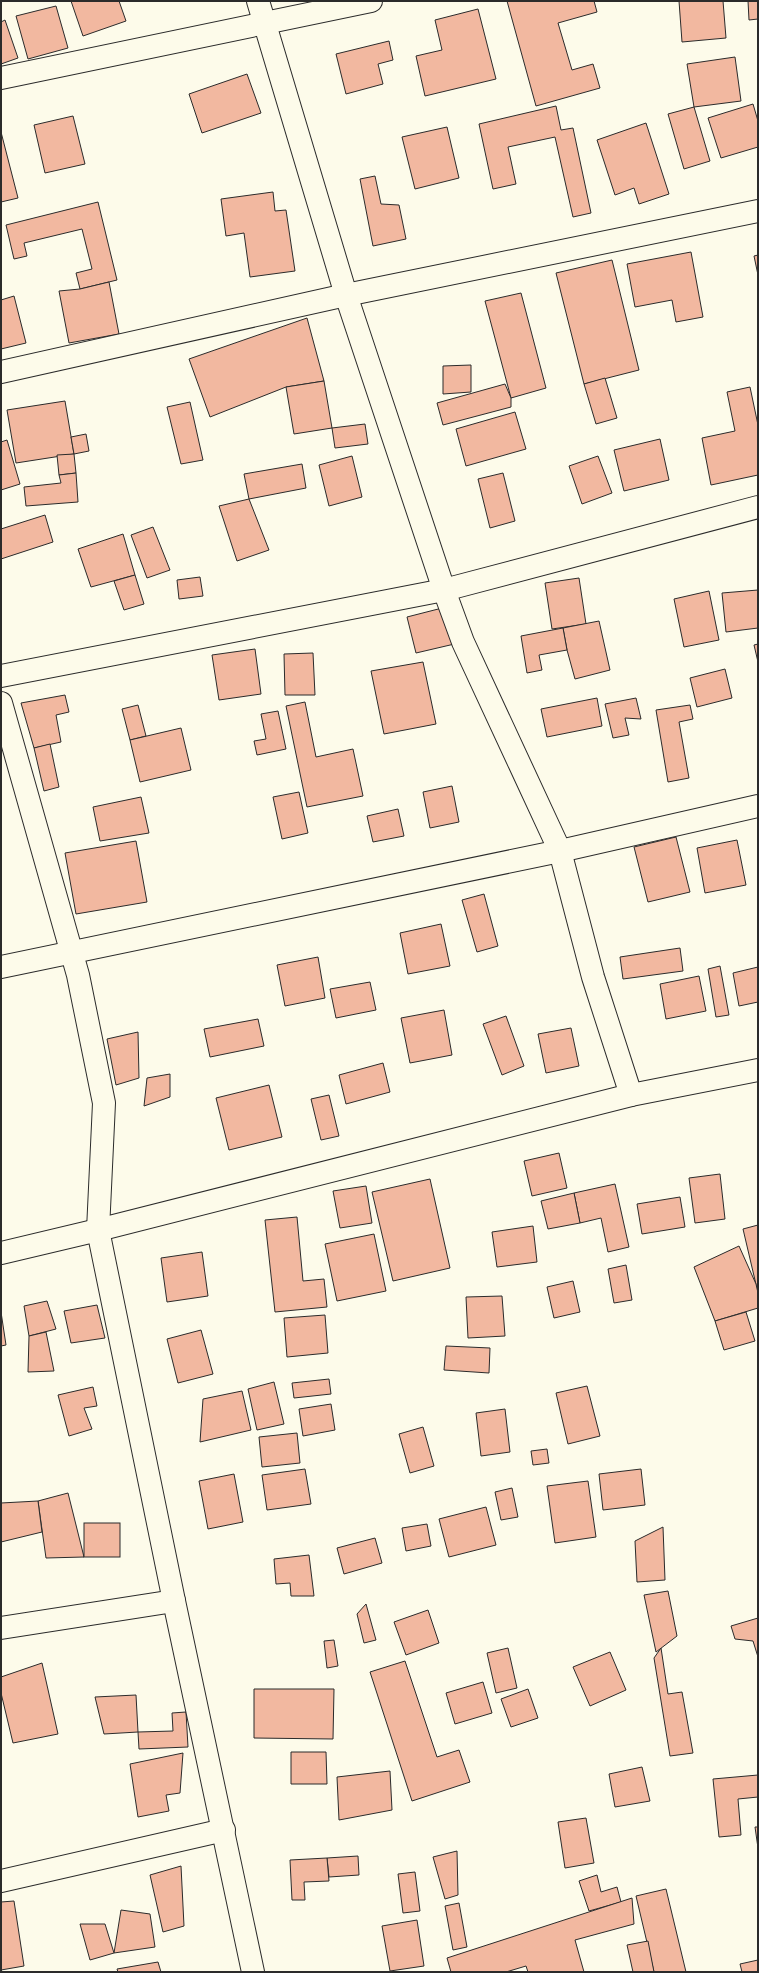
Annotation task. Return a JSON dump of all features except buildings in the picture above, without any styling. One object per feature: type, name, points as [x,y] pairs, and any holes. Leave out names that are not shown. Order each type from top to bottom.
[{"type":"street","points":[[258,1],[346,295],[444,590],[463,642],[560,851],[593,977],[631,1095]]},
{"type":"street","points":[[1,78],[371,1]]},
{"type":"street","points":[[1,372],[346,295],[758,211]]},
{"type":"street","points":[[1,676],[444,590],[758,507]]},
{"type":"street","points":[[1,702],[70,952],[78,975],[104,1103],[98,1230],[174,1601],[224,1830],[253,1972]]},
{"type":"street","points":[[1,967],[560,851],[758,806]]},
{"type":"street","points":[[1,1253],[98,1230],[631,1095],[758,1070]]},
{"type":"street","points":[[1,1628],[174,1601]]},
{"type":"street","points":[[1,1881],[224,1830]]}]
